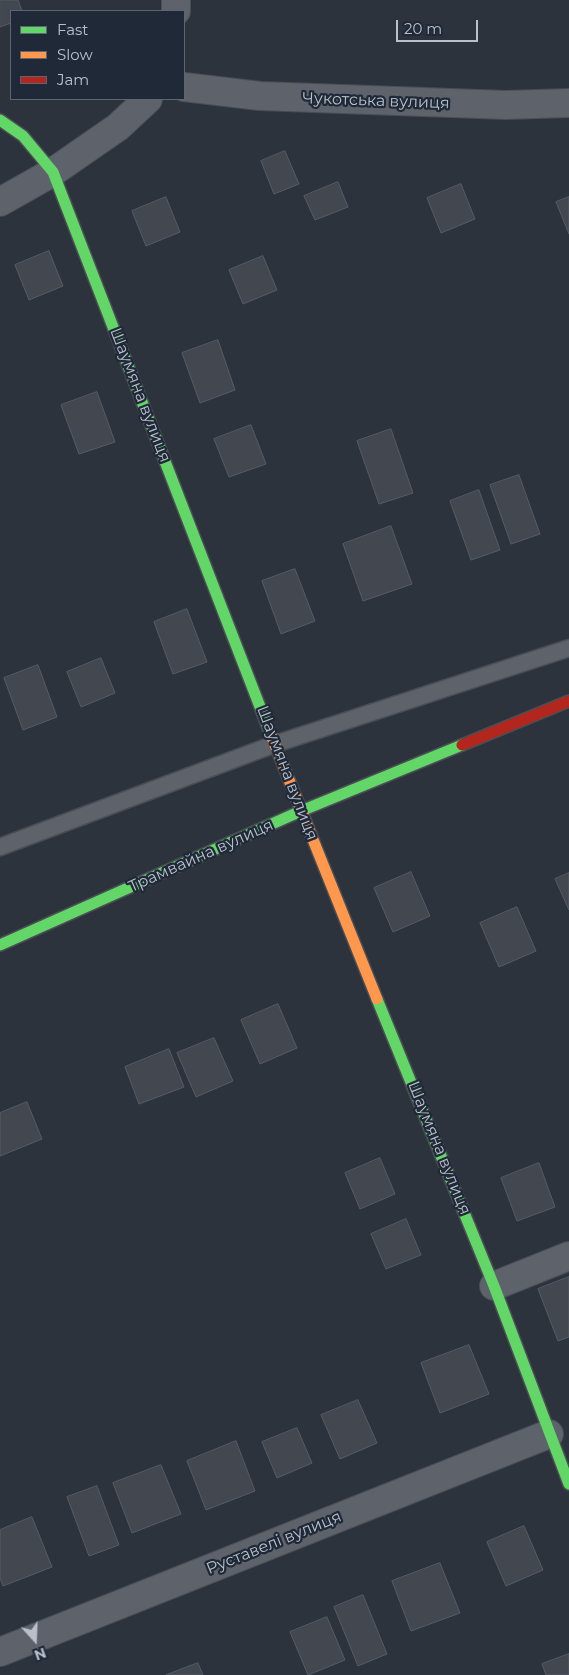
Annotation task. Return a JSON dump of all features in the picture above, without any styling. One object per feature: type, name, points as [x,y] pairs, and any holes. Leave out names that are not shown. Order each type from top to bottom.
[{"type":"street","name":"Чукотська вулиця","points":[[185,87],[260,96],[506,105],[569,104]]},
{"type":"street","points":[[0,202],[54,172],[118,128],[147,100]]},
{"type":"street","name":"Шаумяна вулиця","points":[[0,120],[24,136],[54,172],[301,811],[494,1286],[569,1484]]},
{"type":"street","name":"Трамвайна вулиця","points":[[0,945],[301,811],[569,701]]},
{"type":"street","points":[[494,1286],[569,1256]]},
{"type":"street","name":"Руставелі вулиця","points":[[0,1652],[549,1434]]},
{"type":"lane","points":[[0,847],[275,744],[569,648]]},
{"type":"building","points":[[0,0],[18,0],[22,10],[10,10],[10,23],[0,27]]},
{"type":"building","points":[[285,151],[299,184],[274,194],[261,161]]},
{"type":"building","points":[[338,182],[348,207],[315,220],[304,196]]},
{"type":"building","points":[[461,184],[475,219],[441,233],[427,198]]},
{"type":"building","points":[[166,197],[180,232],[146,246],[132,211]]},
{"type":"building","points":[[569,197],[569,234],[556,202]]},
{"type":"building","points":[[49,251],[63,286],[29,300],[15,265]]},
{"type":"building","points":[[263,256],[277,290],[243,304],[229,270]]},
{"type":"building","points":[[218,340],[235,390],[200,403],[182,353]]},
{"type":"building","points":[[97,392],[115,442],[79,454],[61,405]]},
{"type":"building","points":[[251,425],[266,464],[229,477],[214,439]]},
{"type":"building","points":[[391,429],[413,493],[379,504],[357,441]]},
{"type":"building","points":[[519,475],[540,534],[511,544],[490,485]]},
{"type":"building","points":[[479,490],[500,550],[471,560],[450,501]]},
{"type":"building","points":[[391,526],[412,584],[363,601],[343,544]]},
{"type":"building","points":[[295,569],[315,621],[281,634],[262,581]]},
{"type":"building","points":[[187,609],[207,662],[173,674],[154,622]]},
{"type":"building","points":[[101,658],[115,693],[81,707],[67,672]]},
{"type":"building","points":[[38,665],[57,717],[23,730],[4,678]]},
{"type":"building","points":[[411,872],[430,916],[393,932],[374,888]]},
{"type":"building","points":[[569,873],[569,910],[555,879]]},
{"type":"building","points":[[517,907],[536,951],[499,967],[480,923]]},
{"type":"building","points":[[278,1004],[297,1048],[260,1064],[241,1020]]},
{"type":"building","points":[[214,1038],[233,1081],[196,1097],[177,1053]]},
{"type":"building","points":[[169,1049],[184,1087],[139,1104],[125,1067]]},
{"type":"building","points":[[27,1102],[42,1139],[0,1156],[0,1113]]},
{"type":"building","points":[[380,1158],[395,1194],[360,1209],[345,1173]]},
{"type":"building","points":[[539,1163],[555,1207],[517,1221],[501,1178]]},
{"type":"building","points":[[406,1219],[421,1255],[386,1269],[371,1234]]},
{"type":"building","points":[[569,1277],[569,1337],[558,1341],[538,1289]]},
{"type":"building","points":[[469,1345],[489,1394],[440,1413],[421,1363]]},
{"type":"building","points":[[358,1400],[377,1443],[340,1459],[321,1415]]},
{"type":"building","points":[[297,1428],[312,1463],[277,1478],[262,1442]]},
{"type":"building","points":[[236,1441],[255,1491],[206,1510],[187,1461]]},
{"type":"building","points":[[161,1465],[181,1514],[132,1533],[113,1483]]},
{"type":"building","points":[[97,1486],[119,1545],[89,1556],[67,1497]]},
{"type":"building","points":[[32,1517],[52,1567],[3,1586],[0,1578],[0,1530]]},
{"type":"building","points":[[524,1526],[543,1570],[506,1586],[487,1542]]},
{"type":"building","points":[[440,1563],[460,1613],[411,1631],[392,1581]]},
{"type":"building","points":[[363,1595],[387,1654],[358,1666],[334,1607]]},
{"type":"building","points":[[327,1617],[345,1660],[308,1675],[290,1632]]},
{"type":"building","points":[[569,1654],[569,1675],[546,1675],[542,1664]]},
{"type":"building","points":[[198,1663],[203,1675],[166,1675]]},
{"type":"traffic: fast","points":[[0,120],[23,136],[53,172],[269,730]]},
{"type":"traffic: fast","points":[[0,945],[301,811],[462,745]]},
{"type":"traffic: fast","points":[[377,999],[494,1286],[569,1484]]},
{"type":"traffic: slow","points":[[269,730],[377,999]]},
{"type":"traffic: jam","points":[[462,745],[569,701]]}]
